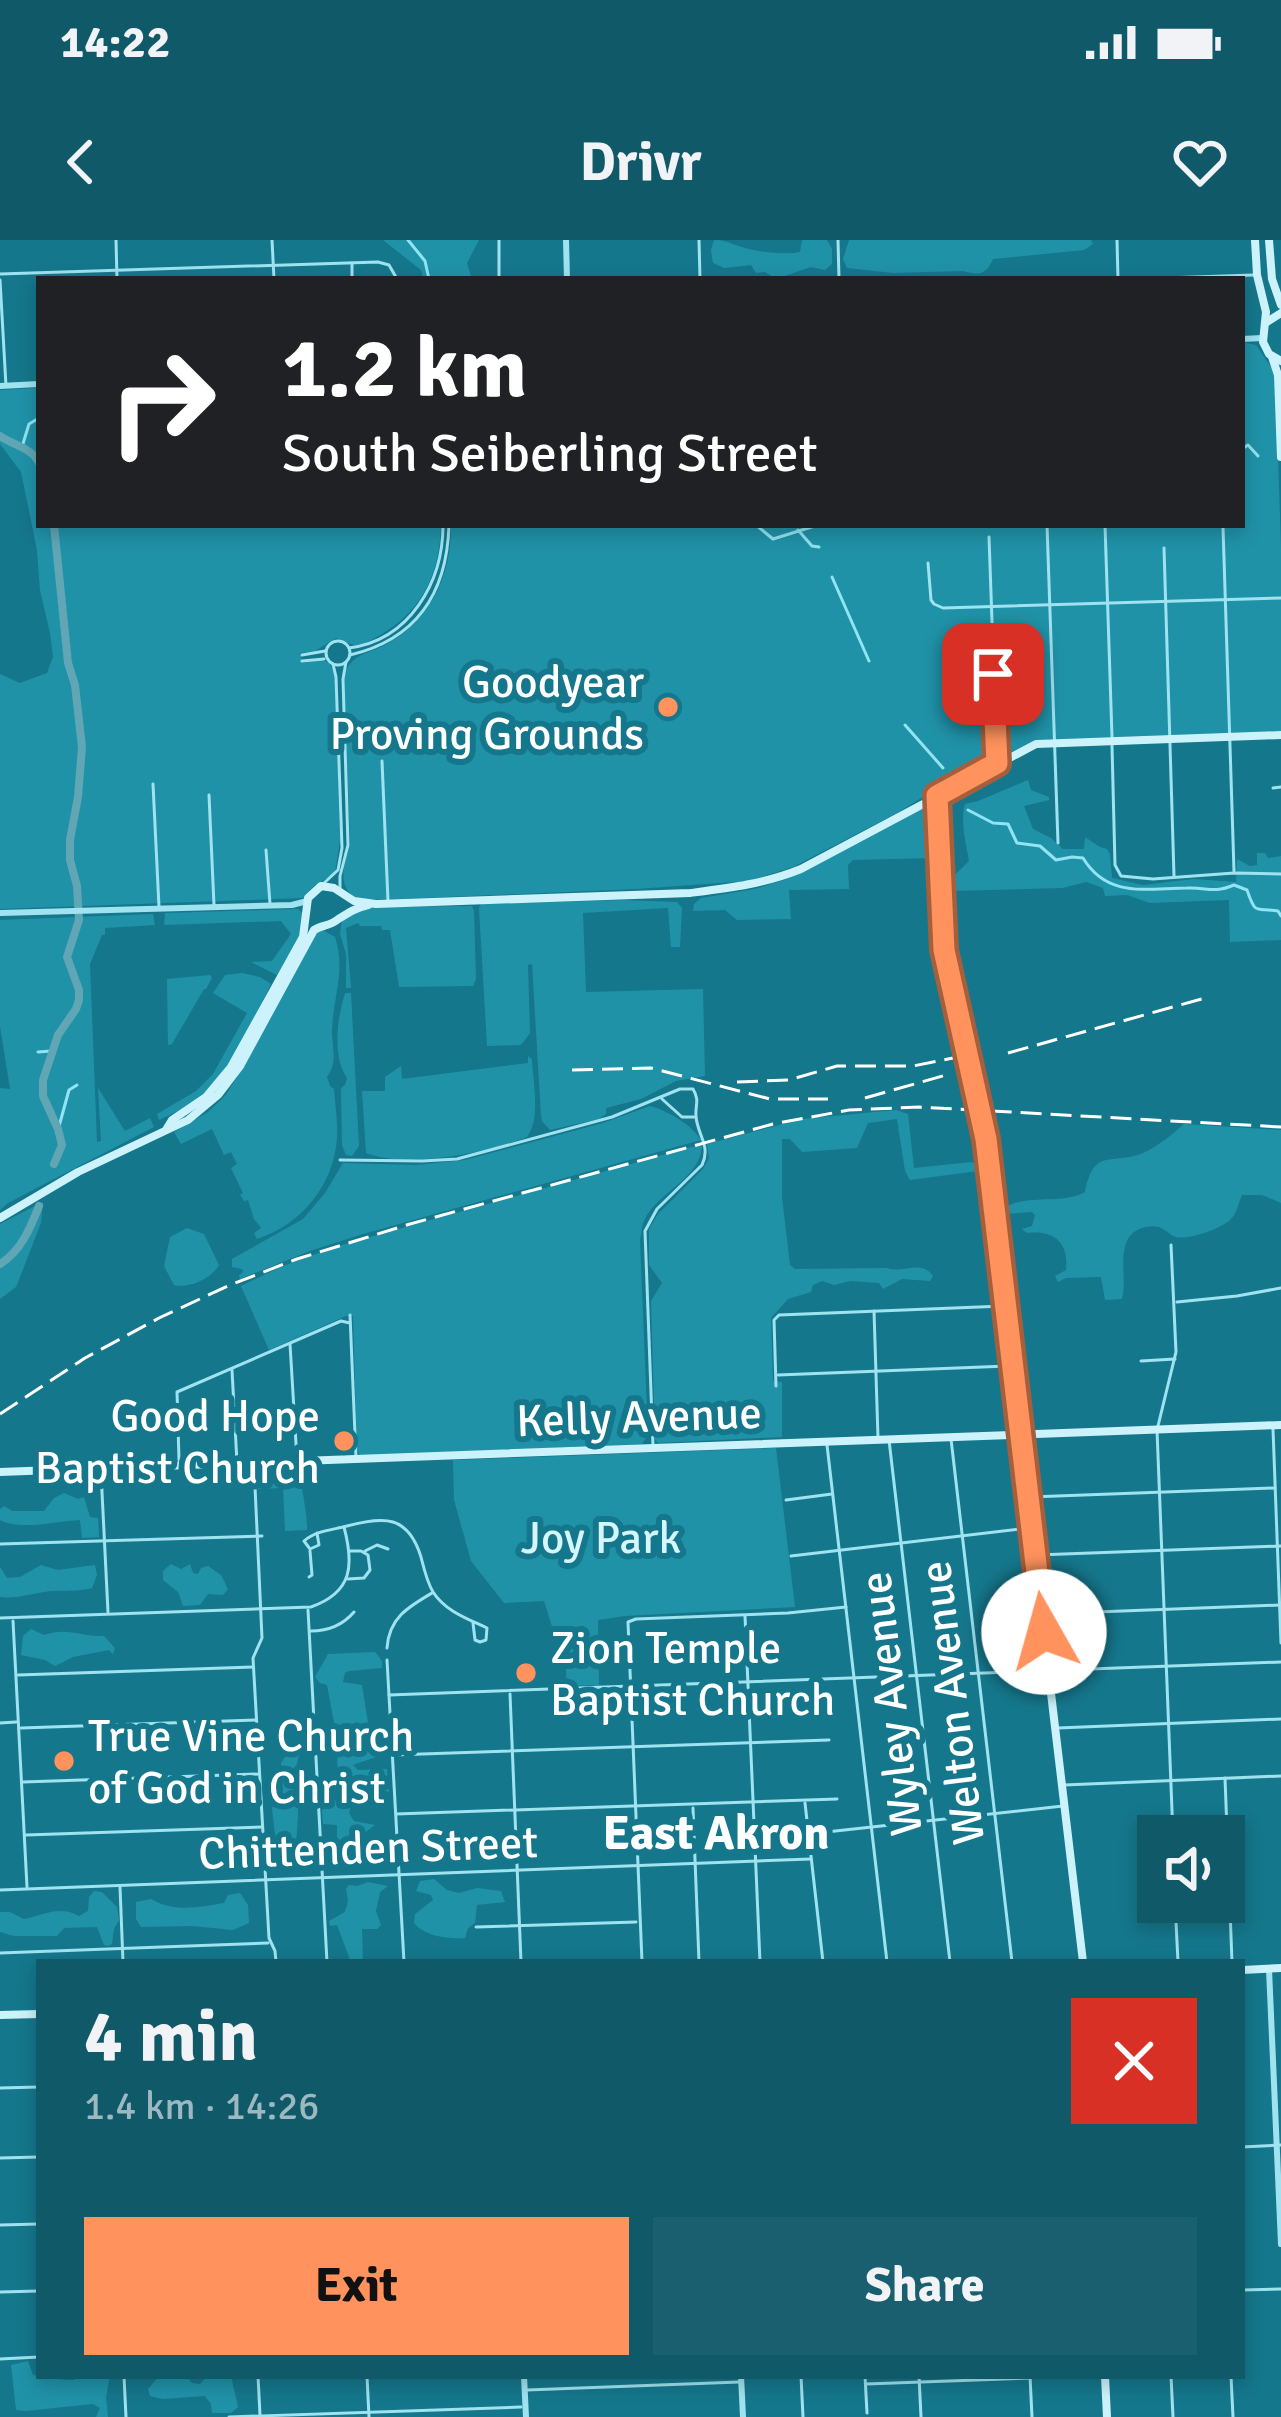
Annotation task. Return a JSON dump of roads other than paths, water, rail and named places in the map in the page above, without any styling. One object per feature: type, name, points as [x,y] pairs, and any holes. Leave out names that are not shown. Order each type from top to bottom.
[{"type":"main road","points":[[1255,240],[1266,324],[1262,338],[1265,349],[1276,358],[1281,457]]},
{"type":"main road","points":[[1266,324],[1281,309],[1271,273],[1269,240]]},
{"type":"main road","points":[[167,1128],[206,1097],[231,1067],[303,937],[312,892],[321,886],[332,886],[356,902],[376,904],[690,893],[744,886],[801,868],[1031,746],[1281,735]]},
{"type":"main road","points":[[937,796],[944,950],[984,1128],[1083,1959]]},
{"type":"main road","points":[[340,892],[343,914]]},
{"type":"main road","points":[[0,1218],[78,1172],[198,1114],[226,1088],[314,929],[376,904]]},
{"type":"main road","points":[[307,908],[322,924]]},
{"type":"main road","name":"Kelly Avenue","points":[[0,1472],[1277,1425]]},
{"type":"main road","points":[[1245,1970],[1281,1968]]},
{"type":"main road","points":[[0,2015],[36,2014]]},
{"type":"main road","points":[[1105,2379],[1107,2417]]},
{"type":"street","points":[[116,240],[117,276]]},
{"type":"street","points":[[272,240],[274,276]]},
{"type":"street","points":[[499,240],[500,276]]},
{"type":"street","points":[[566,240],[567,276]]},
{"type":"street","points":[[699,240],[700,276]]},
{"type":"street","points":[[838,240],[839,276]]},
{"type":"street","points":[[1117,240],[1118,276]]},
{"type":"street","points":[[352,262],[352,276]]},
{"type":"street","points":[[36,384],[3,386],[0,277],[352,262],[385,263],[396,276]]},
{"type":"street","points":[[1226,276],[1271,273]]},
{"type":"street","points":[[1245,339],[1262,338]]},
{"type":"street","points":[[349,648],[389,632],[413,613],[440,565],[446,528]]},
{"type":"street","points":[[350,655],[388,640],[421,614],[443,574],[446,528]]},
{"type":"street","points":[[1047,528],[1058,843]]},
{"type":"street","points":[[1105,528],[1118,873],[1142,879],[1281,874]]},
{"type":"street","points":[[1223,528],[1234,873]]},
{"type":"street","points":[[989,537],[997,763]]},
{"type":"street","points":[[1165,548],[1174,877]]},
{"type":"street","points":[[928,563],[934,604],[950,608],[1281,598]]},
{"type":"street","points":[[340,892],[348,845],[343,679],[349,648],[335,642],[327,650],[302,658],[346,662]]},
{"type":"street","points":[[321,886],[337,872],[342,841],[336,677],[327,650]]},
{"type":"street","points":[[382,761],[388,903]]},
{"type":"street","points":[[153,784],[159,909]]},
{"type":"street","points":[[1273,788],[1281,787]]},
{"type":"street","points":[[209,795],[214,907]]},
{"type":"street","points":[[266,850],[270,906]]},
{"type":"street","points":[[0,913],[307,908]]},
{"type":"street","points":[[340,1160],[457,1159],[612,1118],[692,1088],[698,1099],[696,1117],[705,1142],[704,1161],[658,1209],[645,1231],[653,1448]]},
{"type":"street","points":[[661,1098],[682,1117],[696,1117]]},
{"type":"street","points":[[1171,1245],[1175,1359],[1157,1430],[1172,1815]]},
{"type":"street","points":[[1175,1302],[1281,1288]]},
{"type":"street","points":[[776,1386],[776,1316],[1005,1306]]},
{"type":"street","name":"Wyley Avenue","points":[[874,1311],[884,1440],[901,1543],[950,1959]]},
{"type":"street","points":[[350,1316],[356,1460]]},
{"type":"street","points":[[179,1466],[177,1392],[341,1322],[350,1323]]},
{"type":"street","points":[[289,1343],[297,1462]]},
{"type":"street","points":[[1141,1361],[1175,1359]]},
{"type":"street","points":[[776,1375],[1012,1366]]},
{"type":"street","points":[[231,1368],[237,1465]]},
{"type":"street","points":[[1277,1425],[1281,1643]]},
{"type":"street","name":"Welton Avenue","points":[[951,1438],[1012,1959]]},
{"type":"street","points":[[827,1442],[887,1959]]},
{"type":"street","points":[[254,1464],[262,1638],[253,1667],[270,1942],[276,1959]]},
{"type":"street","points":[[101,1469],[108,1614]]},
{"type":"street","points":[[1028,1497],[1275,1488]]},
{"type":"street","points":[[786,1500],[833,1494]]},
{"type":"street","points":[[309,1577],[310,1549],[304,1541],[308,1536],[376,1519],[401,1526],[416,1544],[434,1592],[447,1607],[473,1623]]},
{"type":"street","points":[[0,1618],[308,1607],[334,1595],[346,1579],[350,1551],[344,1527]]},
{"type":"street","points":[[791,1556],[1032,1527]]},
{"type":"street","points":[[310,1549],[319,1545],[317,1533]]},
{"type":"street","points":[[0,1544],[260,1536]]},
{"type":"street","points":[[350,1551],[364,1552],[376,1545],[388,1549]]},
{"type":"street","points":[[1036,1556],[1279,1546]]},
{"type":"street","points":[[346,1579],[368,1574],[370,1563],[364,1552]]},
{"type":"street","points":[[387,1648],[389,1630],[398,1616],[434,1592]]},
{"type":"street","points":[[1042,1614],[1280,1605]]},
{"type":"street","points":[[308,1607],[327,1959]]},
{"type":"street","points":[[642,1959],[630,1620],[846,1607]]},
{"type":"street","points":[[309,1631],[326,1631],[354,1612]]},
{"type":"street","points":[[745,1615],[760,1959]]},
{"type":"street","points":[[13,1618],[27,1889]]},
{"type":"street","points":[[387,1660],[404,1959]]},
{"type":"street","points":[[389,1696],[1281,1662]]},
{"type":"street","points":[[16,1675],[253,1667]]},
{"type":"street","points":[[510,1691],[521,1959]]},
{"type":"street","points":[[1056,1728],[1281,1719]]},
{"type":"street","points":[[0,1723],[256,1720]]},
{"type":"street","points":[[393,1755],[829,1740]]},
{"type":"street","points":[[22,1782],[260,1774]]},
{"type":"street","points":[[1063,1785],[1281,1776]]},
{"type":"street","points":[[1225,1778],[1226,1815]]},
{"type":"street","points":[[396,1814],[837,1798]]},
{"type":"street","points":[[805,1800],[823,1959]]},
{"type":"street","points":[[692,1804],[699,1959]]},
{"type":"street","points":[[808,1834],[1065,1806]]},
{"type":"street","points":[[24,1835],[262,1827]]},
{"type":"street","name":"Chittenden Street","points":[[0,1890],[811,1859]]},
{"type":"street","points":[[120,1887],[124,1959]]},
{"type":"street","points":[[476,1927],[640,1922]]},
{"type":"street","points":[[1176,1923],[1178,1959]]},
{"type":"street","points":[[1229,1923],[1232,1959]]},
{"type":"street","points":[[0,1953],[270,1942]]},
{"type":"street","points":[[1269,1969],[1281,2244]]},
{"type":"street","points":[[0,2088],[36,2087]]},
{"type":"street","points":[[1245,2147],[1279,2145]]},
{"type":"street","points":[[0,2158],[36,2157]]},
{"type":"street","points":[[0,2225],[36,2224]]},
{"type":"street","points":[[1245,2290],[1281,2289]]},
{"type":"street","points":[[0,2292],[36,2290]]},
{"type":"street","points":[[0,2359],[36,2357]]},
{"type":"street","points":[[124,2379],[126,2417]]},
{"type":"street","points":[[258,2379],[260,2416]]},
{"type":"street","points":[[367,2379],[369,2415]]},
{"type":"street","points":[[524,2379],[526,2417]]},
{"type":"street","points":[[525,2390],[741,2379],[743,2417]]},
{"type":"street","points":[[801,2379],[803,2417]]},
{"type":"street","points":[[865,2379],[867,2413]]},
{"type":"street","points":[[866,2384],[919,2379],[921,2417]]},
{"type":"street","points":[[1030,2379],[1032,2417]]},
{"type":"street","points":[[1171,2379],[1173,2417]]},
{"type":"street","points":[[1231,2379],[1233,2417]]},
{"type":"street","points":[[230,2417],[526,2407]]},
{"type":"waterway","points":[[408,240],[425,261],[428,276]]},
{"type":"waterway","points":[[22,447],[29,424],[36,420]]},
{"type":"waterway","points":[[0,436],[36,458]]},
{"type":"waterway","points":[[1245,447],[1258,456]]},
{"type":"waterway","points":[[54,528],[82,747],[70,840],[79,920],[67,957],[79,1000],[58,1035],[43,1080],[43,1096],[62,1145],[54,1164]]},
{"type":"waterway","points":[[760,528],[773,539],[808,528]]},
{"type":"waterway","points":[[798,530],[812,546],[819,547]]},
{"type":"waterway","points":[[832,577],[869,661]]},
{"type":"waterway","points":[[905,725],[943,768]]},
{"type":"waterway","points":[[968,810],[993,823],[1008,824],[1017,843],[1040,846],[1056,860],[1083,858],[1116,886],[1215,890],[1234,885],[1247,890],[1257,909],[1278,911],[1281,916]]},
{"type":"waterway","points":[[38,1052],[51,1051]]},
{"type":"waterway","points":[[58,1130],[69,1090],[77,1085]]},
{"type":"waterway","points":[[0,1264],[19,1246],[39,1206]]},
{"type":"railway","points":[[1008,1053],[1205,998]]},
{"type":"railway","points":[[737,1082],[789,1080],[837,1066],[913,1066],[953,1058]]},
{"type":"railway","points":[[572,1070],[651,1068],[770,1099],[828,1099]]},
{"type":"railway","points":[[865,1098],[946,1075]]},
{"type":"railway","points":[[0,1414],[85,1358],[159,1318],[297,1259],[773,1124],[849,1110],[919,1107],[1281,1127]]},
{"type":"place","name":"Goodyear Proving Grounds","points":[[668,707]]},
{"type":"place","name":"Good Hope Baptist Church","points":[[344,1441]]},
{"type":"place","name":"Zion Temple Baptist Church","points":[[526,1673]]},
{"type":"place","name":"True Vine Church of God in Christ","points":[[64,1761]]},
{"type":"district","name":"East Akron","points":[[716,1832]]},
{"type":"park label","name":"Joy Park","points":[[601,1537]]}]
